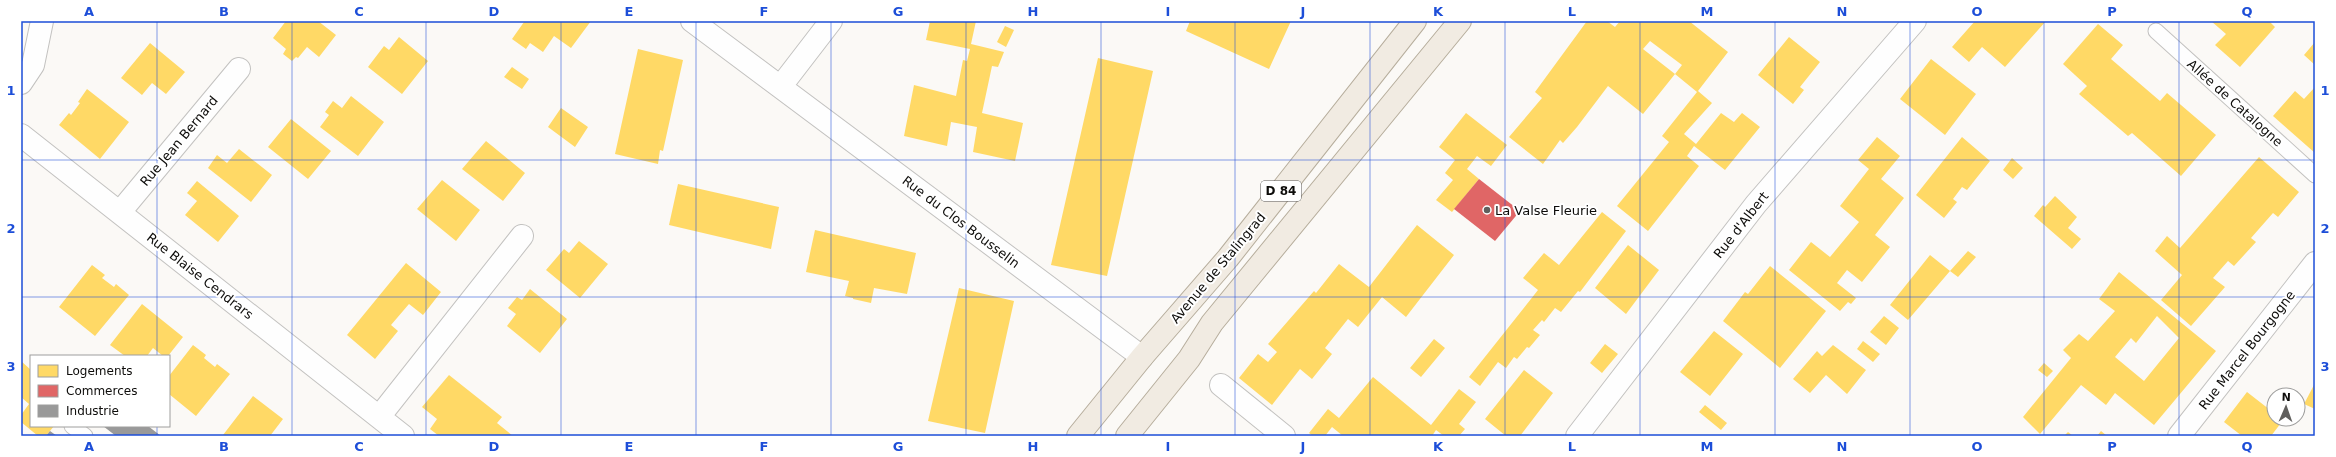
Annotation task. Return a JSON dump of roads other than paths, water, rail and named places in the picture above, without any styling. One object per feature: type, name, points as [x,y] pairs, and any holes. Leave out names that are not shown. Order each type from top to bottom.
[{"type":"main road","name":"Avenue de Stalingrad","points":[[1078,436],[1142,357],[1228,258],[1415,21]]},
{"type":"main road","name":"D 84","points":[[1127,436],[1189,359],[1212,323],[1460,21]]},
{"type":"street","points":[[21,83],[33,66],[42,21]]},
{"type":"street","name":"Rue du Clos Bousselin","points":[[692,21],[1142,357]]},
{"type":"street","points":[[781,86],[831,21]]},
{"type":"street","name":"Rue d'Albert","points":[[1577,436],[1756,204],[1915,21]]},
{"type":"street","name":"Rue Jean Bernard","points":[[120,212],[240,69]]},
{"type":"street","name":"Rue Blaise Cendrars","points":[[21,135],[403,436]]},
{"type":"street","points":[[379,416],[522,236]]},
{"type":"street","name":"Rue Marcel Bourgogne","points":[[2179,436],[2315,263]]},
{"type":"street","points":[[1221,385],[1284,436]]},
{"type":"lane","name":"Allée de Catalogne","points":[[2156,31],[2315,175]]},
{"type":"lane","points":[[73,427],[85,436]]},
{"type":"place","name":"La Valse Fleurie","points":[[1487,210]]}]
